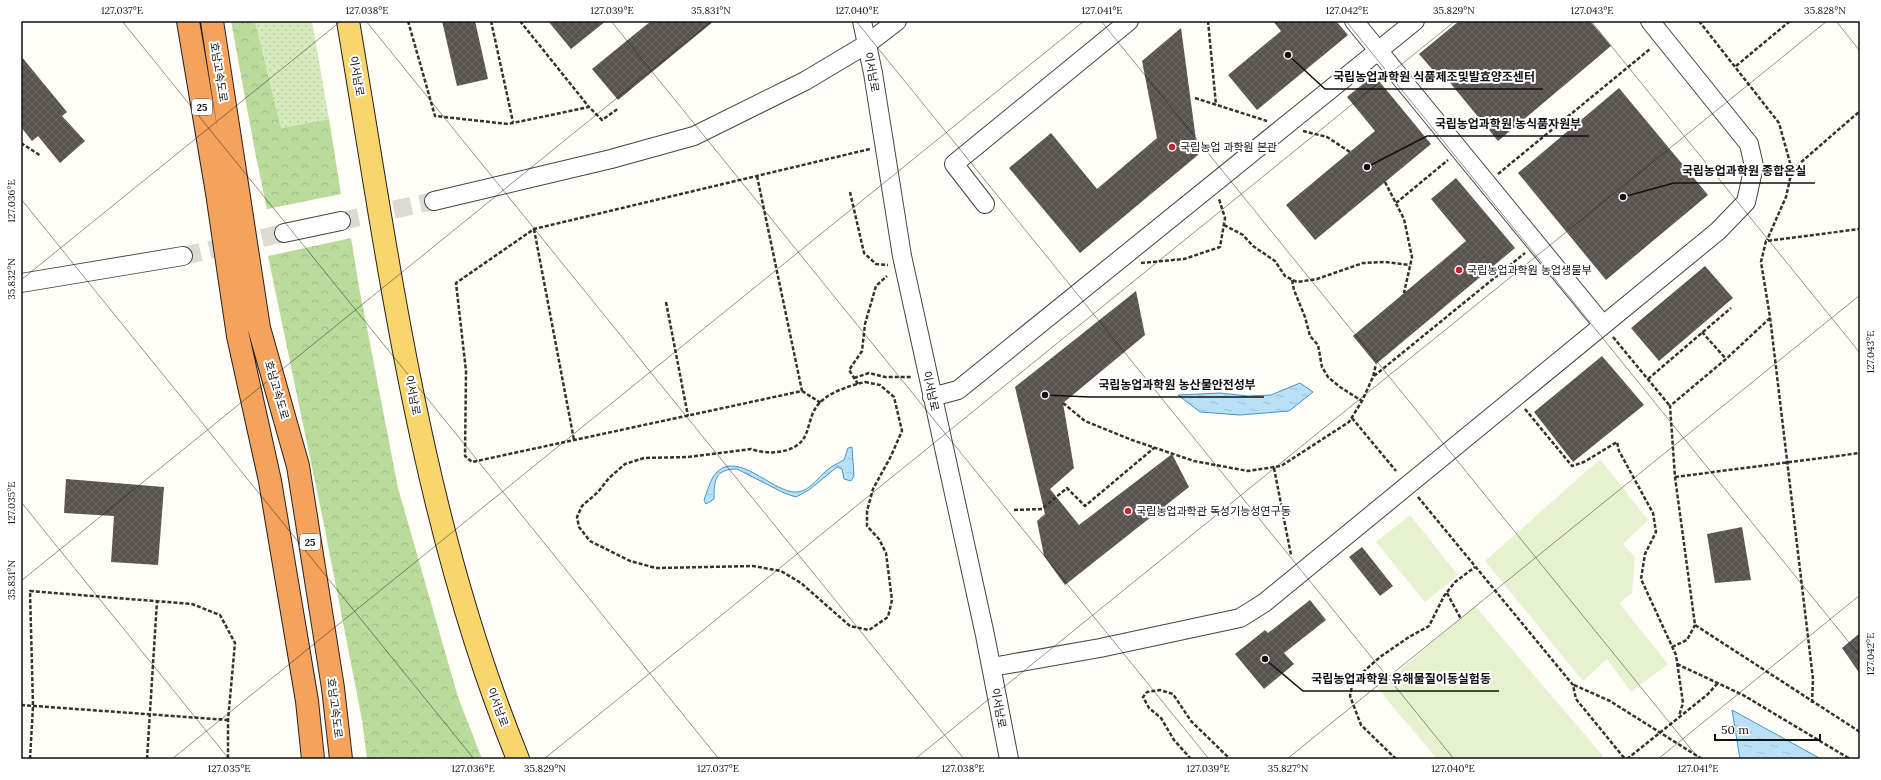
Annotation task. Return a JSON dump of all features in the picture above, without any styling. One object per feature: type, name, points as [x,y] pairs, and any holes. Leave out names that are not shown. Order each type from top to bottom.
[{"type":"highway","name":"호남고속도로","points":[[188,21],[238,336],[270,481],[307,701],[313,759]]},
{"type":"highway","name":"호남고속도로","points":[[212,21],[259,328],[298,466],[333,688],[341,759]]},
{"type":"main road","name":"이서남로","points":[[348,21],[384,243],[425,452],[455,575],[498,710],[518,759]]},
{"type":"lane","name":"이서남로","points":[[862,21],[904,265],[992,667],[1009,759]]},
{"type":"lane","points":[[434,201],[611,159],[694,136],[805,82],[867,44],[897,21]]},
{"type":"lane","points":[[984,204],[954,164],[1129,21]]},
{"type":"lane","points":[[1354,21],[1603,325]]},
{"type":"lane","points":[[932,396],[958,390],[964,386],[1415,21]]},
{"type":"lane","points":[[992,667],[1100,648],[1240,618],[1264,603],[1718,231],[1746,202],[1754,166],[1749,144],[1650,21]]},
{"type":"lane","points":[[284,233],[341,221]]},
{"type":"lane","points":[[21,283],[182,256]]},
{"type":"path","points":[[408,21],[435,116],[508,124],[589,107]]},
{"type":"path","points":[[492,21],[513,122]]},
{"type":"path","points":[[520,21],[589,107],[602,120],[619,108]]},
{"type":"path","points":[[1208,21],[1216,105]]},
{"type":"path","points":[[1699,21],[1779,122],[1792,170],[1786,197],[1766,241],[1761,262],[1770,317],[1786,463],[1813,678],[1812,702]]},
{"type":"path","points":[[1736,66],[1790,21]]},
{"type":"path","points":[[1487,183],[1650,50]]},
{"type":"path","points":[[1195,98],[1284,127],[1326,137],[1350,152]]},
{"type":"path","points":[[1792,170],[1860,112]]},
{"type":"path","points":[[21,144],[41,156]]},
{"type":"path","points":[[821,403],[802,391],[472,462],[465,456],[466,371],[456,283],[534,229],[884,146]]},
{"type":"path","points":[[1396,203],[1460,150]]},
{"type":"path","points":[[757,176],[802,391]]},
{"type":"path","points":[[1385,182],[1404,219],[1412,257],[1404,293]]},
{"type":"path","points":[[1112,266],[1184,259],[1220,247],[1225,218],[1215,183]]},
{"type":"path","points":[[850,192],[864,253],[876,264],[904,265]]},
{"type":"path","points":[[1224,225],[1243,235],[1253,246],[1275,261],[1285,276],[1298,282],[1317,279],[1363,263],[1385,262],[1410,265]]},
{"type":"path","points":[[534,229],[574,440]]},
{"type":"path","points":[[1766,241],[1860,229]]},
{"type":"path","points":[[1373,377],[1537,244]]},
{"type":"path","points":[[858,384],[849,370],[862,351],[865,324],[876,286],[887,276]]},
{"type":"path","points":[[1292,279],[1294,290],[1305,317],[1310,336],[1318,345],[1322,367],[1328,377],[1340,387],[1362,401]]},
{"type":"path","points":[[666,302],[688,416]]},
{"type":"path","points":[[1648,379],[1731,308]]},
{"type":"path","points":[[1670,406],[1726,358],[1770,317]]},
{"type":"path","points":[[1603,325],[1670,406],[1675,477],[1695,625],[1686,640],[1672,647]]},
{"type":"path","points":[[1702,332],[1726,358]]},
{"type":"path","points":[[1063,403],[1086,421],[1155,448],[1194,461],[1248,471],[1274,468],[1281,466],[1349,422],[1362,401],[1373,377],[1376,364]]},
{"type":"path","points":[[854,378],[869,373],[885,377],[913,377]]},
{"type":"path","points":[[865,382],[880,385],[894,397],[902,431],[891,456],[873,489],[867,511],[867,526],[879,539],[886,553],[892,600],[888,618],[869,630],[850,626],[801,582],[781,571],[752,566],[656,568],[630,561],[590,541],[579,527],[577,517],[582,506],[625,464],[644,458],[688,457],[751,449],[761,453],[791,450],[803,439],[815,408],[844,387],[858,384],[865,382]]},
{"type":"path","points":[[1524,407],[1572,466],[1584,462],[1617,442],[1619,451],[1653,513],[1656,532],[1645,554],[1641,579],[1672,647],[1677,664],[1683,703],[1679,716]]},
{"type":"path","points":[[1352,418],[1396,471]]},
{"type":"path","points":[[1014,510],[1042,509],[1067,488],[1085,506],[1155,448]]},
{"type":"path","points":[[1675,477],[1860,453]]},
{"type":"path","points":[[1274,468],[1291,555]]},
{"type":"path","points":[[1416,495],[1573,685],[1576,699],[1626,759],[1660,733],[1717,684]]},
{"type":"path","points":[[1396,759],[1361,725],[1350,696],[1353,681],[1380,656],[1430,626],[1447,593],[1455,582],[1475,567]]},
{"type":"path","points":[[30,759],[33,706],[30,591],[192,604],[220,615],[236,643],[228,720],[228,759]]},
{"type":"path","points":[[1447,593],[1461,619]]},
{"type":"path","points":[[147,759],[157,601]]},
{"type":"path","points":[[1695,625],[1860,732]]},
{"type":"path","points":[[1677,664],[1743,695],[1850,759]]},
{"type":"path","points":[[1573,685],[1610,700],[1701,759]]},
{"type":"path","points":[[1191,759],[1174,740],[1161,718],[1149,708],[1143,697],[1147,692],[1160,690],[1172,694],[1191,721],[1230,759]]},
{"type":"path","points":[[21,705],[228,720]]},
{"type":"green space","points":[[231,21],[255,21],[281,128],[329,119],[341,194],[267,209]]},
{"type":"green space","points":[[255,21],[312,21],[329,119],[281,128]]},
{"type":"green space","points":[[351,238],[398,488],[458,697],[482,759],[367,759],[362,720],[323,520],[268,256]]},
{"type":"green space","points":[[1600,459],[1648,520],[1623,544],[1635,557],[1632,593],[1619,603],[1668,664],[1631,692],[1607,659],[1583,681],[1485,561]]},
{"type":"green space","points":[[1410,515],[1458,575],[1425,602],[1376,542]]},
{"type":"green space","points":[[1475,606],[1603,756],[1599,759],[1437,759],[1378,689]]},
{"type":"water","points":[[1300,383],[1313,392],[1289,411],[1240,415],[1200,412],[1178,395],[1220,393],[1248,396],[1271,395]]},
{"type":"water","points":[[852,447],[854,476],[851,481],[844,479],[842,469],[837,467],[809,490],[796,497],[784,493],[737,469],[720,473],[715,481],[714,499],[706,504],[704,500],[713,477],[722,468],[731,466],[742,468],[786,490],[796,492],[801,491],[811,486],[828,469],[844,460],[848,448]]},
{"type":"water","points":[[1732,710],[1821,759],[1740,759]]},
{"type":"building","points":[[442,21],[475,21],[488,79],[457,86]]},
{"type":"building","points":[[548,21],[606,21],[571,49]]},
{"type":"building","points":[[651,21],[714,21],[618,100],[592,69]]},
{"type":"building","points":[[1273,21],[1336,21],[1348,35],[1257,110],[1228,75],[1281,31]]},
{"type":"building","points":[[1459,21],[1590,21],[1611,46],[1498,141],[1442,73],[1438,76],[1419,54]]},
{"type":"building","name":"국립농업 과학원 본관","points":[[1181,28],[1198,155],[1080,253],[1009,168],[1051,133],[1097,189],[1157,138],[1142,61]]},
{"type":"building","points":[[21,56],[67,112],[62,116],[85,141],[60,163],[38,136],[32,141],[21,127]]},
{"type":"building","points":[[1374,75],[1431,144],[1315,240],[1286,205],[1375,131],[1347,97]]},
{"type":"building","points":[[1619,88],[1708,195],[1606,280],[1518,173]]},
{"type":"building","name":"국립농업과학원 농업생물부","points":[[1456,178],[1515,248],[1376,364],[1353,336],[1466,241],[1431,199]]},
{"type":"building","points":[[1705,266],[1733,298],[1659,361],[1631,328]]},
{"type":"building","points":[[1136,291],[1145,335],[1063,403],[1074,468],[1050,489],[1079,525],[1172,454],[1189,487],[1065,585],[1044,556],[1037,521],[1045,514],[1015,387]]},
{"type":"building","points":[[1602,356],[1644,405],[1573,462],[1534,412]]},
{"type":"building","points":[[66,479],[164,487],[158,565],[111,562],[114,516],[64,513]]},
{"type":"building","points":[[1742,527],[1751,580],[1715,583],[1707,534]]},
{"type":"building","points":[[1362,547],[1393,586],[1380,596],[1349,557]]},
{"type":"building","points":[[1310,600],[1326,620],[1284,653],[1294,664],[1264,689],[1235,654],[1265,630],[1268,633]]},
{"type":"building","points":[[1860,633],[1860,674],[1842,648]]},
{"type":"tunnel","points":[[341,221],[434,201]]},
{"type":"tunnel","points":[[183,256],[284,233]]},
{"type":"place","name":"국립농업과학원 식품제조및발효양조센터","points":[[1288,55]]},
{"type":"place","name":"국립농업 과학원 본관","points":[[1172,147]]},
{"type":"place","name":"국립농업과학원 농식품자원부","points":[[1367,167]]},
{"type":"place","name":"국립농업과학원 종합온실","points":[[1623,197]]},
{"type":"place","name":"국립농업과학원 농업생물부","points":[[1459,270]]},
{"type":"place","name":"국립농업과학원 농산물안전성부","points":[[1045,395]]},
{"type":"place","name":"국립농업과학관 독성기능성연구동","points":[[1128,511]]},
{"type":"place","name":"국립농업과학원 유해물질이동실험동","points":[[1265,659]]}]
